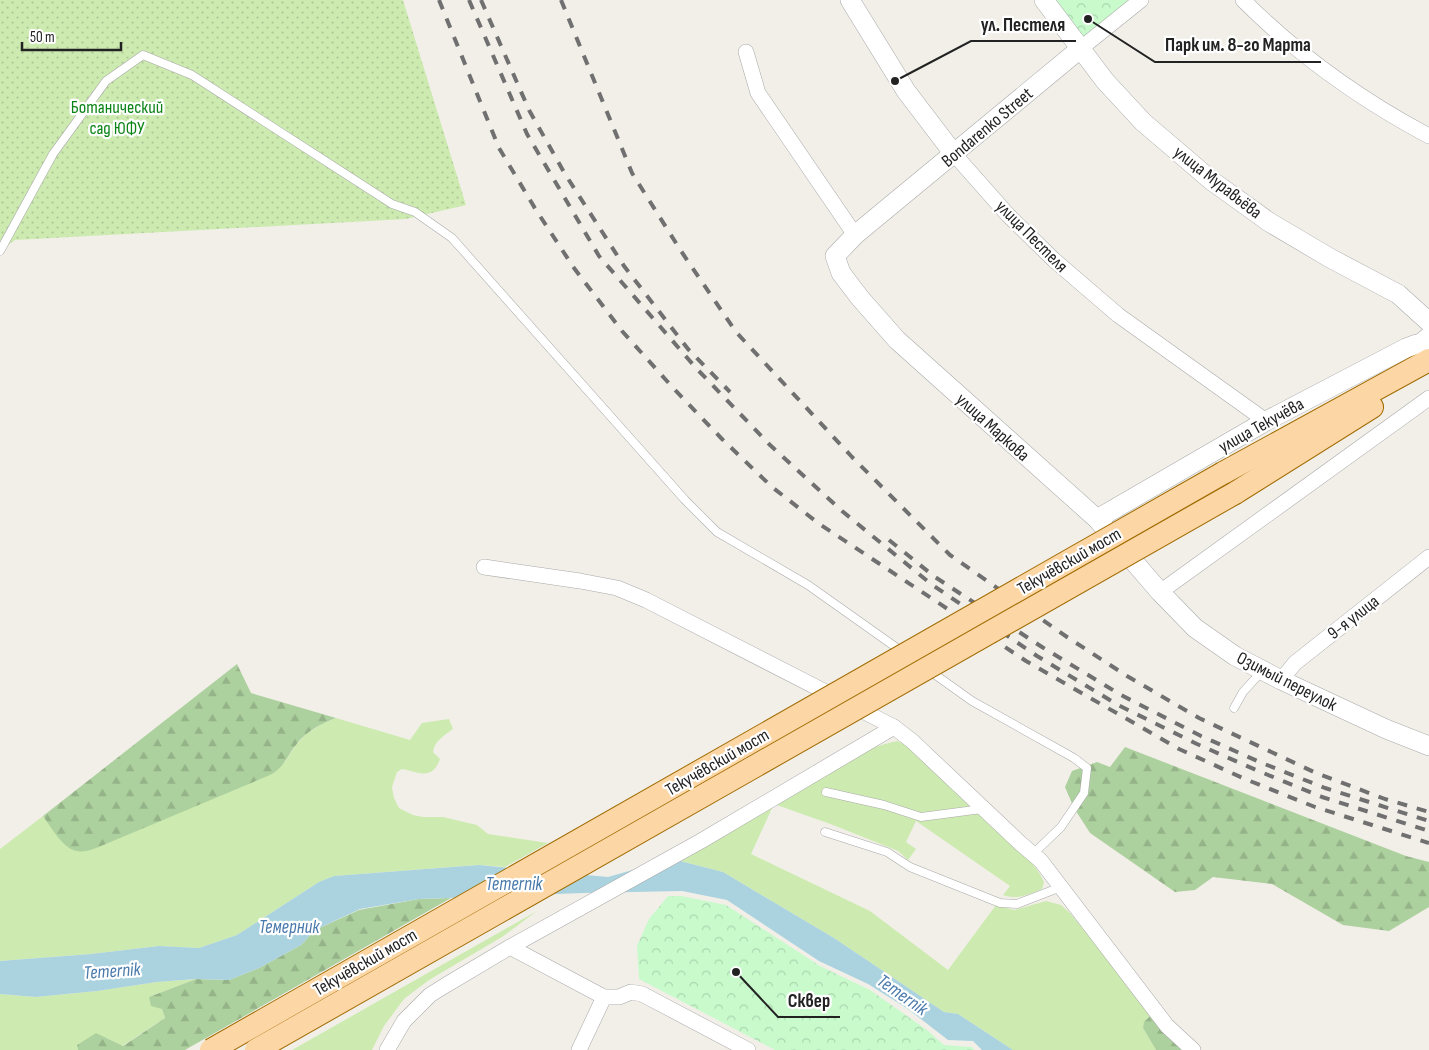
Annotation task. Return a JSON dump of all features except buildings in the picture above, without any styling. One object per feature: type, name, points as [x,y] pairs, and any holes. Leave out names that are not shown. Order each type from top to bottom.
[{"type":"main road","name":"Текучёвский мост","points":[[211,1050],[1223,474],[1427,349]]},
{"type":"main road","name":"Текучёвский мост","points":[[256,1050],[1235,493],[1368,410],[1427,349]]},
{"type":"street","name":"улица Пестеля","points":[[850,0],[906,91],[954,154],[1015,221],[1054,260],[1118,315],[1266,421]]},
{"type":"street","name":"улица Муравьёва","points":[[1044,0],[1105,81],[1143,122],[1212,181],[1269,222],[1330,258],[1398,294],[1429,322]]},
{"type":"street","name":"Bondarenko Street","points":[[835,256],[855,235],[1141,0]]},
{"type":"street","points":[[1243,0],[1299,50],[1341,81],[1385,112],[1429,136]]},
{"type":"street","points":[[746,52],[758,93],[855,235]]},
{"type":"street","name":"улица Маркова","points":[[835,256],[841,272],[860,298],[897,340],[1097,519],[1160,592]]},
{"type":"street","name":"улица Текучёва","points":[[1097,519],[1266,421],[1406,348],[1427,349]]},
{"type":"street","points":[[1160,592],[1429,398]]},
{"type":"street","name":"9-я улица","points":[[1281,680],[1295,663],[1429,557]]},
{"type":"street","points":[[484,568],[617,588],[646,600],[894,727],[912,740],[1041,861],[1167,1026],[1193,1050]]},
{"type":"street","name":"Озимый переулок","points":[[1160,592],[1195,628],[1235,656],[1281,680],[1386,729],[1429,746]]},
{"type":"street","points":[[387,1050],[404,1021],[430,995],[510,947],[700,841],[894,727]]},
{"type":"street","points":[[510,947],[604,997],[619,997],[631,992],[642,994],[748,1050]]},
{"type":"street","points":[[579,1050],[604,997]]},
{"type":"lane","points":[[0,251],[53,154],[106,80],[143,55],[192,75],[392,204],[415,212],[452,238],[685,500],[717,532],[808,585],[910,657]]},
{"type":"lane","points":[[918,662],[972,701],[1074,758],[1087,768],[1084,793],[1061,828],[1033,854]]},
{"type":"lane","points":[[1234,708],[1243,692],[1262,670]]},
{"type":"lane","points":[[826,792],[884,805],[921,817],[984,809]]},
{"type":"lane","points":[[825,832],[886,852],[910,867],[1000,903],[1017,904],[1061,886]]},
{"type":"green space","name":"Ботанический сад ЮФУ","points":[[0,0],[403,0],[466,205],[406,219],[15,240],[0,251]]},
{"type":"green space","points":[[1054,0],[1130,0],[1083,38]]},
{"type":"green space","points":[[237,664],[251,693],[336,718],[319,725],[304,736],[282,765],[270,775],[92,849],[77,851],[67,847],[43,816]]},
{"type":"green space","points":[[336,718],[410,740],[422,723],[449,719],[453,729],[440,739],[433,752],[440,759],[437,766],[429,773],[402,769],[397,772],[392,787],[394,798],[399,808],[413,815],[443,817],[477,825],[488,834],[548,843],[505,867],[479,865],[334,876],[319,882],[237,935],[199,948],[159,946],[91,954],[0,961],[0,849],[43,816],[60,839],[232,789],[268,775],[285,762],[306,734]]},
{"type":"green space","points":[[897,741],[918,755],[1017,846],[1038,871],[1044,882],[1042,889],[1018,897],[1003,895],[1010,886],[916,821],[906,842],[916,849],[908,860],[898,851],[774,804],[854,757]]},
{"type":"green space","points":[[1125,747],[1406,856],[1429,862],[1429,907],[1389,931],[1343,925],[1272,884],[1213,877],[1195,890],[1175,892],[1090,833],[1074,808],[1065,787],[1072,771],[1097,762],[1110,767]]},
{"type":"green space","points":[[774,804],[751,854],[870,911],[948,970],[996,905],[1014,910],[1046,901],[1061,905],[1070,913],[1154,1016],[1147,1018],[1143,1028],[1156,1050],[1013,1050],[958,1014],[944,1012],[834,938],[723,872],[680,861]]},
{"type":"green space","points":[[668,896],[681,896],[726,905],[820,966],[870,990],[927,1030],[944,1045],[972,1047],[974,1050],[775,1050],[639,979],[637,946],[649,919]]},
{"type":"green space","points":[[451,898],[185,1050],[78,1050],[77,1045],[96,1033],[123,1046],[165,1018],[162,1009],[151,1006],[149,997],[196,979],[229,980],[259,968],[301,945],[315,930],[359,910],[419,899]]},
{"type":"green space","points":[[537,911],[502,937],[429,980],[404,999],[384,1026],[372,1050],[292,1050]]},
{"type":"green space","points":[[196,979],[149,997],[162,1009],[165,1018],[122,1046],[107,1038],[77,1045],[78,1050],[0,1050],[0,994],[36,997]]},
{"type":"green space","points":[[1150,1016],[1189,1050],[1156,1050],[1143,1028],[1144,1022]]},
{"type":"water","name":"Темерник","points":[[680,861],[723,872],[834,938],[944,1012],[958,1014],[1013,1050],[982,1050],[973,1041],[948,1040],[908,1009],[868,984],[819,961],[727,900],[682,891],[419,899],[360,909],[315,930],[301,945],[259,968],[229,980],[196,979],[157,982],[97,991],[36,997],[0,994],[0,961],[91,954],[159,946],[199,948],[237,935],[319,882],[334,876],[479,865],[608,877],[636,869]]},
{"type":"railway","points":[[439,0],[499,148],[574,268],[622,331],[675,390],[772,487],[818,523],[1026,661],[1179,749],[1245,779],[1315,807],[1429,843]]},
{"type":"railway","points":[[469,0],[527,134],[599,256],[696,368],[770,445],[842,511],[931,584],[1037,656],[1118,705],[1197,744],[1322,797],[1429,831]]},
{"type":"railway","points":[[481,0],[529,110],[565,174],[624,266],[688,349],[730,392]]},
{"type":"railway","points":[[561,0],[632,173],[681,251],[736,332],[852,457],[950,555],[1067,637],[1127,676],[1199,718],[1316,773],[1385,799],[1429,812]]},
{"type":"railway","points":[[889,540],[935,577],[1042,647],[1121,695],[1201,736],[1262,763],[1325,788],[1429,821]]},
{"type":"place","name":"Парк им. 8-го Марта","points":[[1088,19]]},
{"type":"place","name":"ул. Пестеля","points":[[895,81]]},
{"type":"place","name":"Сквер","points":[[736,972]]},
{"type":"water label","name":"Temernik","points":[[514,883]]},
{"type":"water label","name":"Temernik","points":[[112,970]]},
{"type":"water label","name":"Temernik","points":[[903,994]]}]
